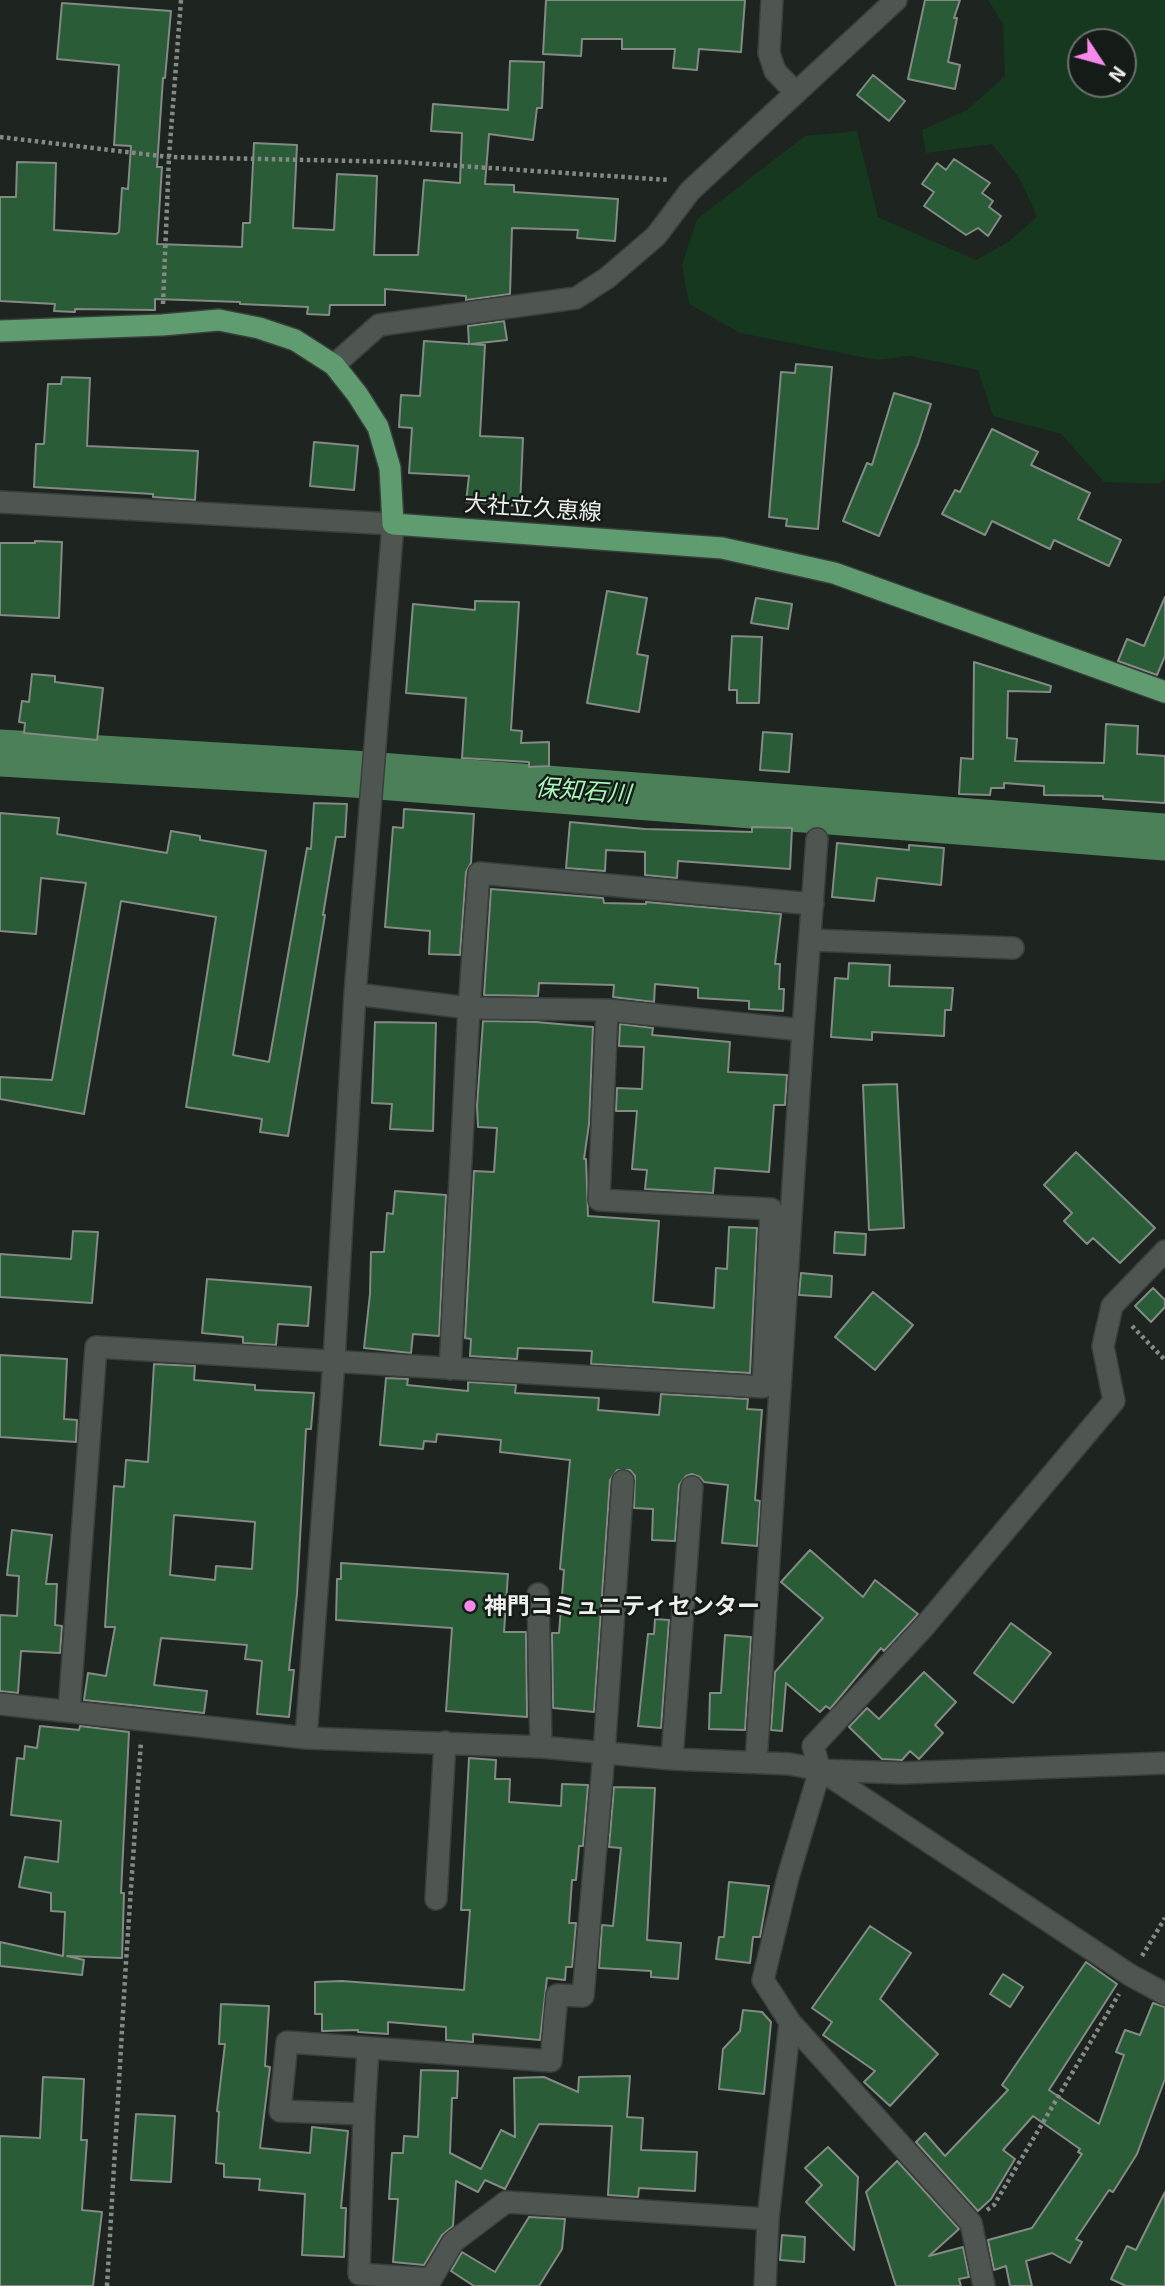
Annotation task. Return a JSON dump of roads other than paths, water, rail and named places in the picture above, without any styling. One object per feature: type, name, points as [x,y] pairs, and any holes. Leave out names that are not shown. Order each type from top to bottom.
[{"type":"main road","points":[[0,331],[162,326],[219,320],[259,328],[295,340],[334,365],[378,427],[390,468],[393,524]]},
{"type":"main road","name":"大社立久恵線","points":[[393,524],[722,548],[834,573],[1165,692]]},
{"type":"street","points":[[772,0],[769,53],[775,71],[796,93]]},
{"type":"street","points":[[334,365],[379,325],[576,298],[607,278],[656,236],[690,191],[896,0]]},
{"type":"street","points":[[0,502],[393,524],[355,994],[334,1361],[306,1738]]},
{"type":"street","points":[[69,1710],[96,1347],[763,1388],[772,1369],[803,1030],[817,839]]},
{"type":"street","points":[[450,1369],[468,1008],[479,873],[813,904]]},
{"type":"street","points":[[810,940],[1013,948]]},
{"type":"street","points":[[355,994],[468,1008],[607,1010],[803,1030]]},
{"type":"street","points":[[607,1010],[599,1200],[771,1209],[772,1369],[756,1762]]},
{"type":"street","points":[[984,2286],[971,2223],[790,2022],[763,1980],[788,1877],[820,1770],[813,1746],[923,1628],[1114,1401],[1103,1346],[1112,1306],[1165,1251]]},
{"type":"street","points":[[364,2114],[279,2111],[287,2042],[368,2050],[551,2061],[557,1995],[583,1996],[604,1753],[623,1481]]},
{"type":"street","points":[[672,1759],[692,1487]]},
{"type":"street","points":[[538,1594],[541,1747]]},
{"type":"street","points":[[0,1704],[306,1738],[541,1747],[672,1759],[790,1764],[820,1770],[901,1773],[1165,1763]]},
{"type":"street","points":[[436,1899],[445,1742]]},
{"type":"street","points":[[820,1770],[1130,1975],[1165,1994]]},
{"type":"street","points":[[765,2286],[768,2219],[790,2022]]},
{"type":"street","points":[[368,2050],[359,2274],[429,2283],[453,2242],[506,2202],[768,2219]]},
{"type":"waterway","name":"保知石川","points":[[0,753],[353,774],[1165,837]]},
{"type":"place","name":"神門コミュニティセンター","points":[[470,1606]]}]
